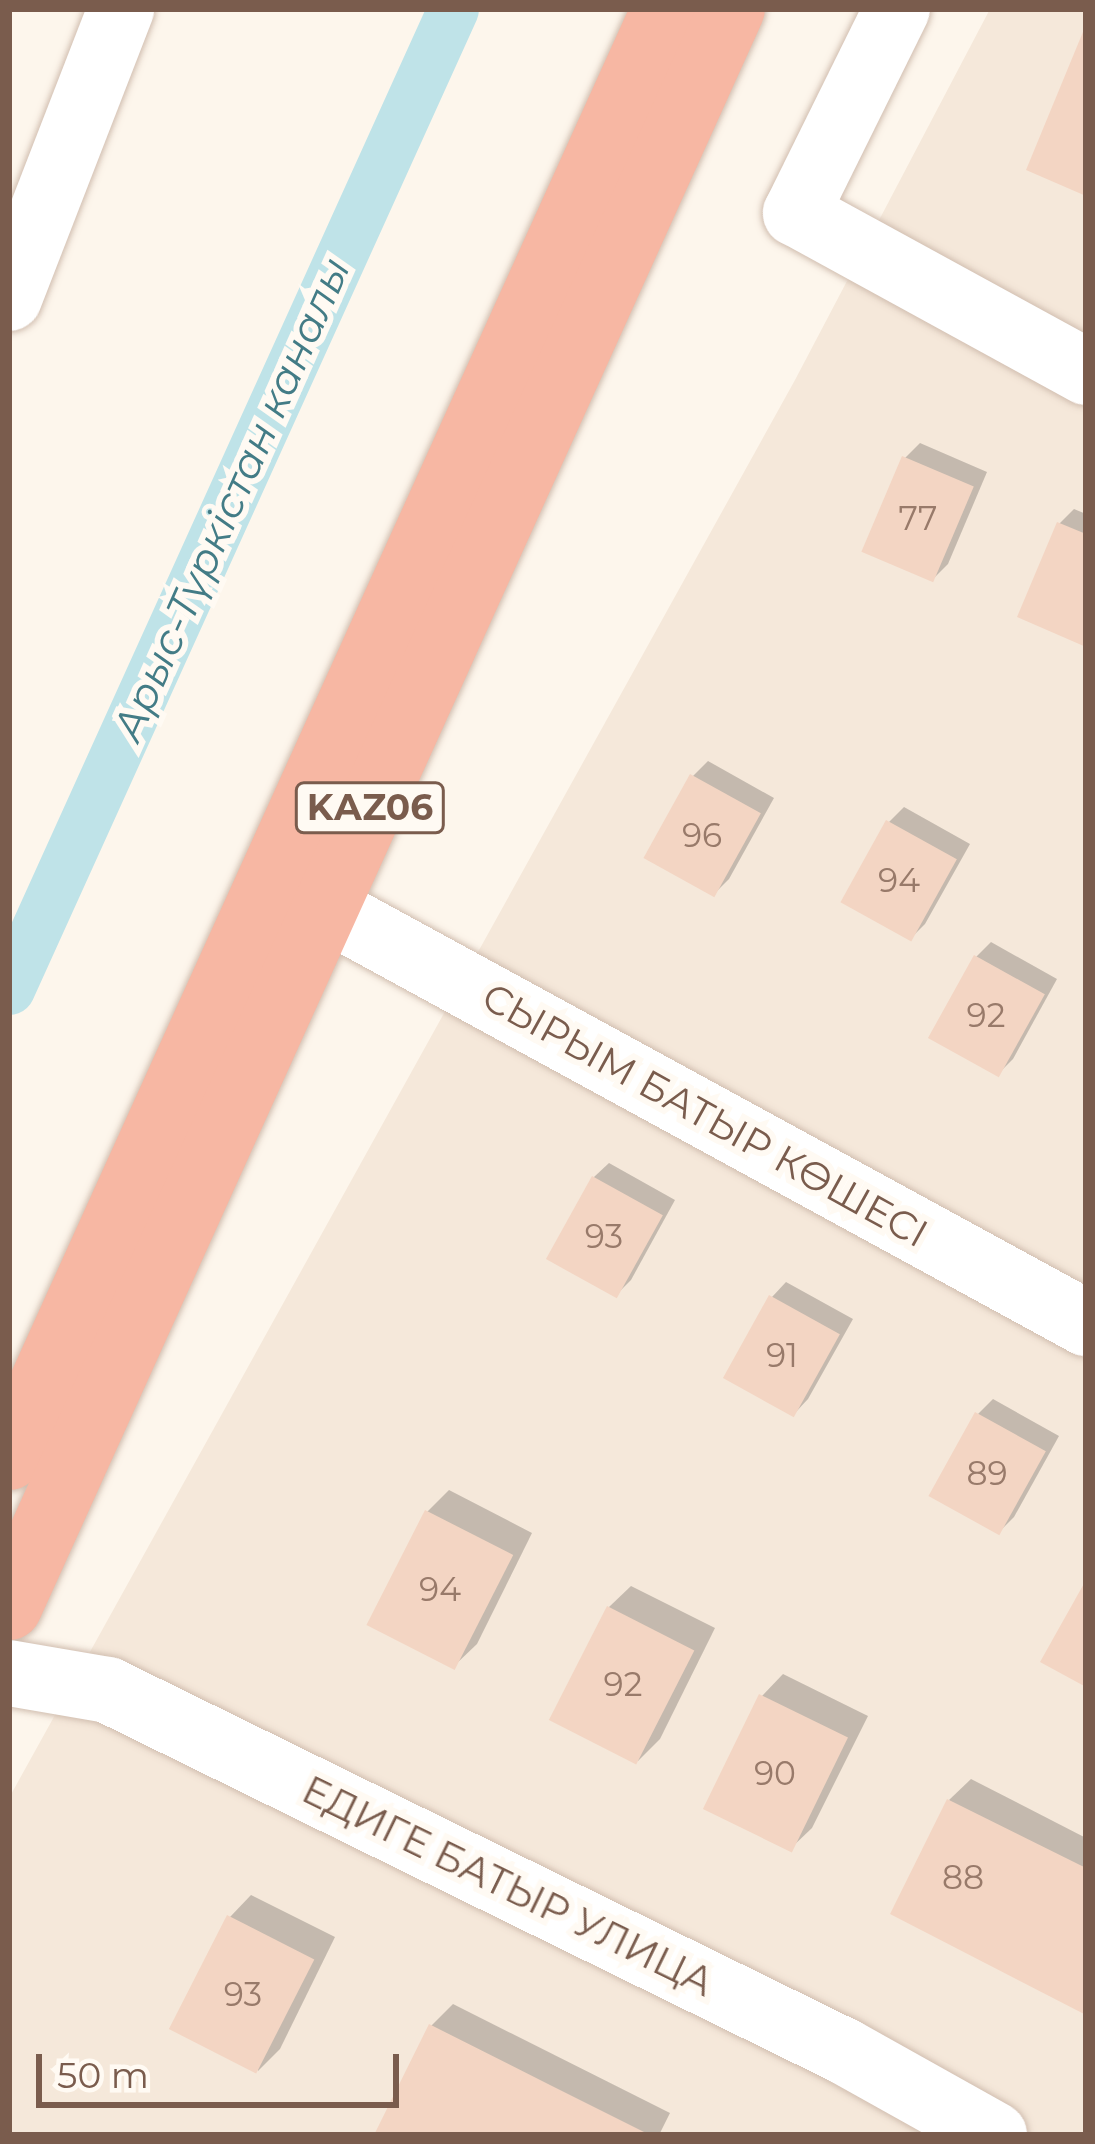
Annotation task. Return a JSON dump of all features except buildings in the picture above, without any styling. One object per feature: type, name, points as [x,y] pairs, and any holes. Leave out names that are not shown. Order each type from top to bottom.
[{"type":"highway","name":"KАZ06","points":[[9,1457],[665,9]]},
{"type":"highway","name":"KАZ06","points":[[9,1607],[732,9]]},
{"type":"street","points":[[9,298],[121,9]]},
{"type":"street","points":[[897,9],[796,213],[1086,372]]},
{"type":"street","name":"СЫРЫМ БАТЫР КӨШЕСІ","points":[[325,908],[1086,1323]]},
{"type":"street","name":"ЕДИГЕ БАТЫР УЛИЦА","points":[[9,1673],[108,1690],[844,2051],[994,2135]]},
{"type":"shaded area","points":[[990,9],[1086,9],[1086,2135],[9,2135],[9,1798],[795,380]]},
{"type":"waterway","name":"Арыс-Түркістан каналы","points":[[9,989],[453,9]]}]
